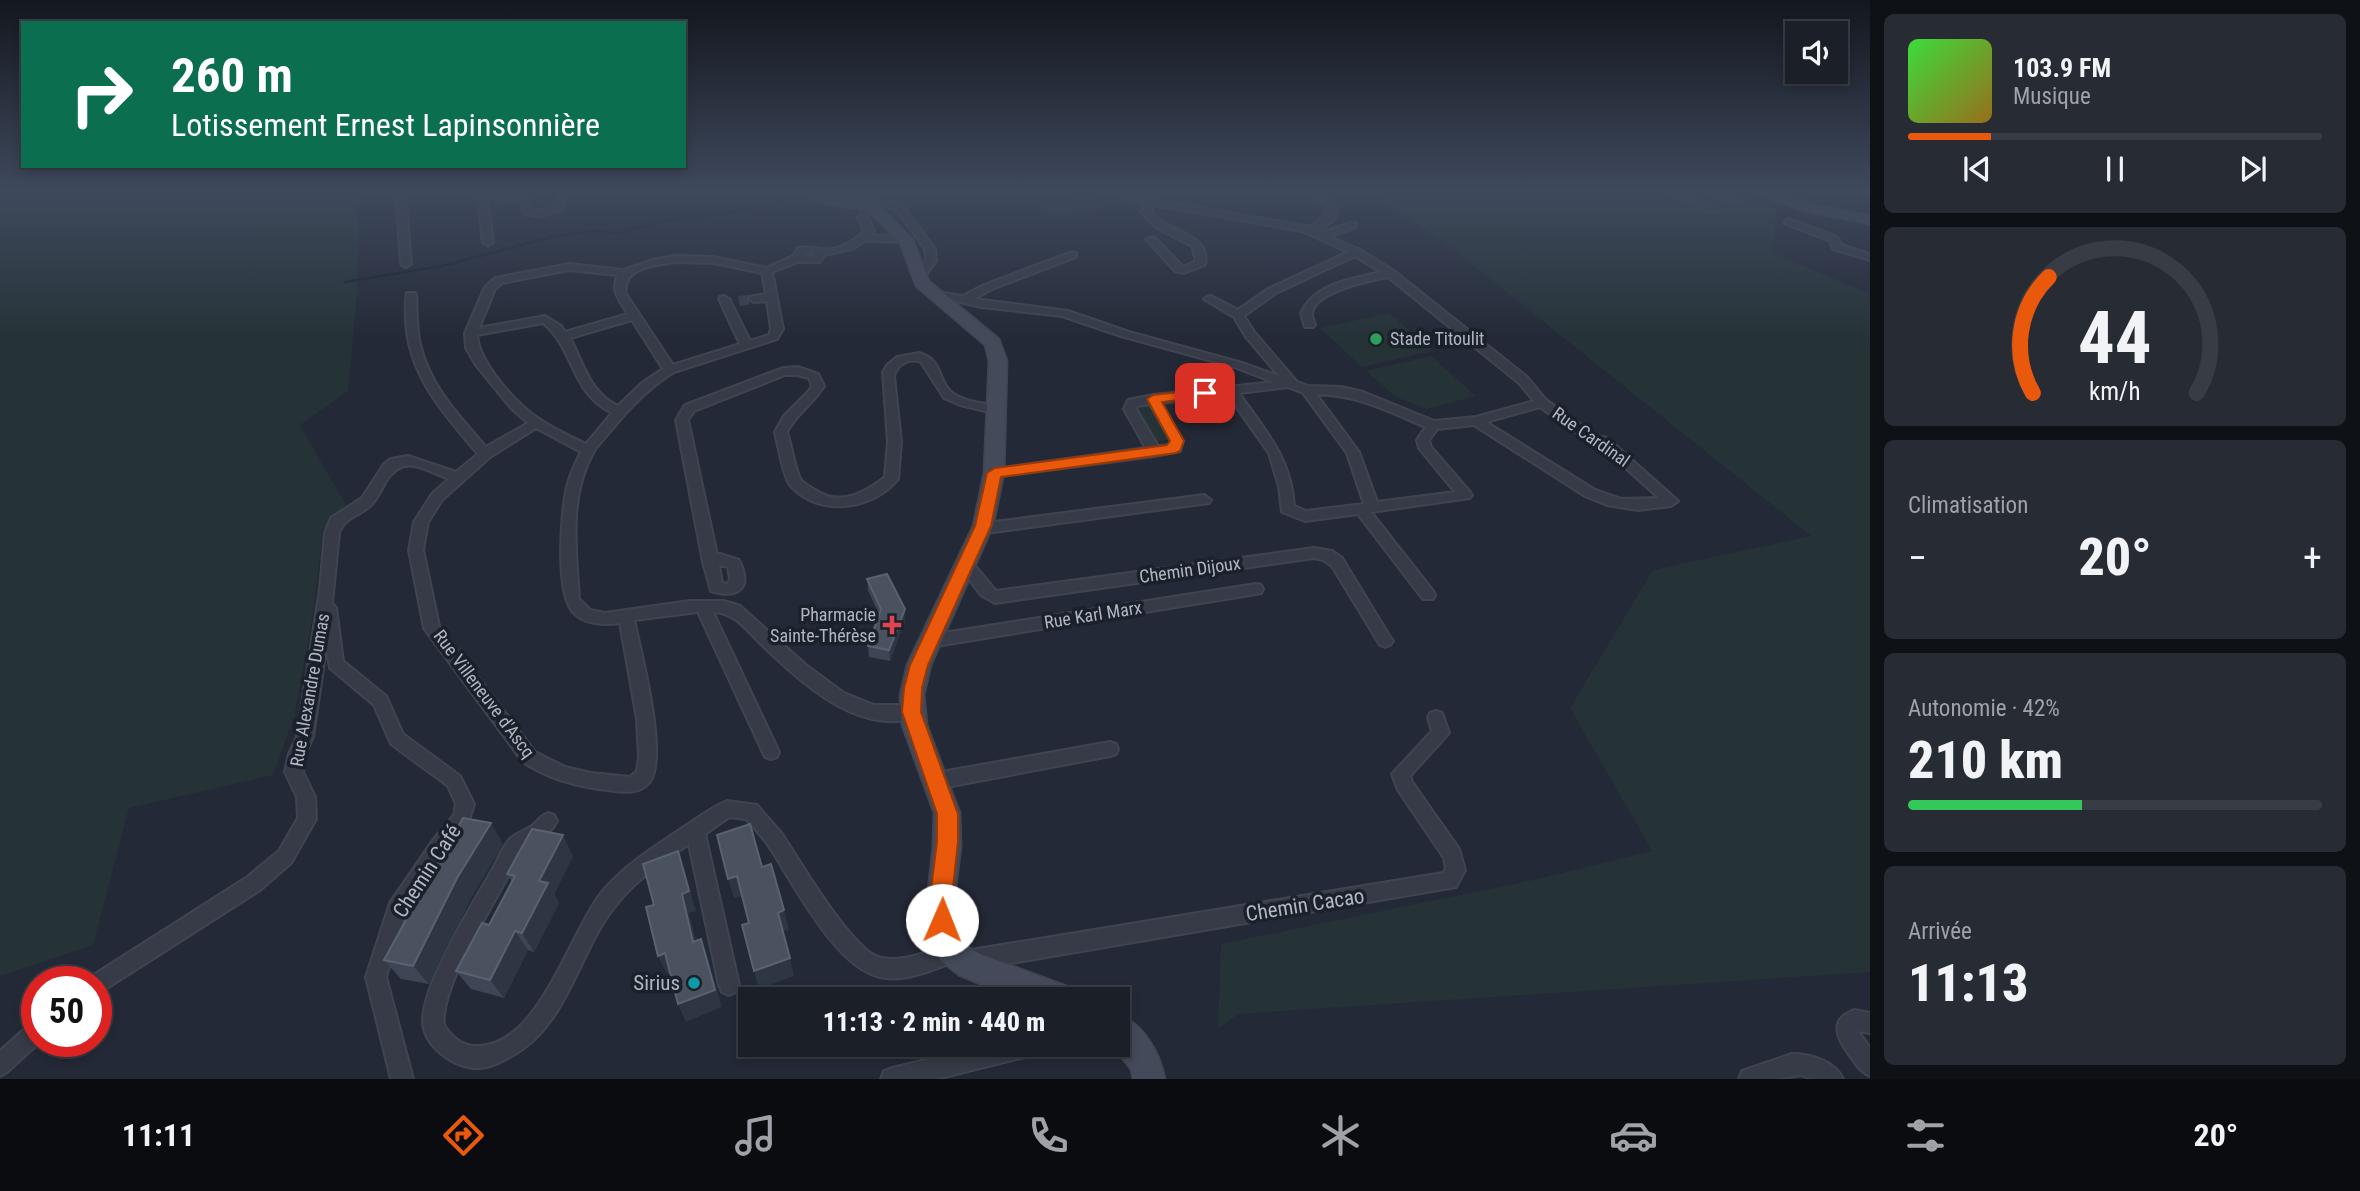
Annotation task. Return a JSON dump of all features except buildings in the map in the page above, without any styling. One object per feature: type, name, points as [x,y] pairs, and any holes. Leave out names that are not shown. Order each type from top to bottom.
[{"type":"main road","points":[[906,240],[924,284],[993,343],[998,361],[995,473],[983,526],[916,676],[912,712],[947,814],[948,842],[940,905],[943,936],[958,957],[1002,980],[1024,987]]},
{"type":"main road","points":[[1130,1043],[1146,1062],[1149,1079]]},
{"type":"street","points":[[405,239],[407,264]]},
{"type":"street","points":[[588,451],[536,423],[515,405],[480,363],[472,348],[471,333],[490,288],[499,280],[569,267],[625,273],[653,262],[687,258],[727,262],[767,271],[798,258],[798,252],[807,249],[821,253],[844,249],[862,239]]},
{"type":"street","points":[[878,239],[906,240]]},
{"type":"street","points":[[923,239],[930,249],[931,261],[924,284],[964,300],[1064,313],[1307,390],[1341,391],[1359,395],[1433,425],[1476,421],[1542,403]]},
{"type":"street","points":[[1151,239],[1184,270],[1201,264],[1200,249],[1191,239]]},
{"type":"street","name":"Rue Cardinal","points":[[1329,239],[1356,252],[1390,274],[1523,380],[1542,403],[1593,439],[1603,441],[1671,501],[1630,507],[1608,502],[1590,494],[1476,421]]},
{"type":"street","points":[[1834,239],[1838,247],[1870,257]]},
{"type":"street","points":[[1238,315],[1272,290],[1356,252]]},
{"type":"street","points":[[964,300],[988,287],[1072,255]]},
{"type":"street","points":[[1839,257],[1870,266]]},
{"type":"street","points":[[767,271],[776,333],[766,341],[670,370],[642,387],[588,451],[572,494],[568,521],[572,599],[575,607],[592,618],[726,606],[735,610],[792,664],[858,708],[874,712],[912,712]]},
{"type":"street","points":[[625,273],[619,284],[621,294],[670,370]]},
{"type":"street","points":[[1309,325],[1305,317],[1312,300],[1346,284],[1390,274]]},
{"type":"street","points":[[411,295],[414,345],[426,378],[446,408],[485,454]]},
{"type":"street","points":[[754,299],[771,297]]},
{"type":"street","points":[[1209,299],[1238,315],[1250,335],[1292,384]]},
{"type":"street","points":[[738,301],[725,301],[747,347]]},
{"type":"street","points":[[562,337],[633,316]]},
{"type":"street","points":[[471,333],[545,319],[552,323],[562,337],[592,396],[606,407],[620,411]]},
{"type":"street","points":[[710,562],[720,559],[734,564],[738,581],[736,586],[730,590],[716,587],[710,562],[682,420],[689,408],[696,404],[783,372],[797,371],[814,376],[818,386],[814,394],[792,414],[781,432],[795,482],[817,498],[834,503],[871,495],[891,479],[892,405],[888,376],[894,364],[903,358],[913,356],[929,362],[935,367],[941,386],[951,397],[995,409]]},
{"type":"street","points":[[1155,452],[1130,408],[1132,403],[1292,384]]},
{"type":"street","points":[[1231,390],[1275,453],[1286,488],[1287,509],[1298,515],[1465,495],[1424,448],[1423,440],[1433,425]]},
{"type":"street","points":[[1307,390],[1353,452],[1366,508],[1428,595]]},
{"type":"street","points":[[995,473],[1170,450],[1177,444],[1153,399]]},
{"type":"street","name":"Rue Villeneuve d'Ascq","points":[[536,423],[485,454],[456,477],[437,497],[421,522],[416,550],[432,628],[518,745],[544,768],[558,774],[631,785],[641,780],[646,772],[648,749],[626,617]]},
{"type":"street","name":"Rue Alexandre Dumas","points":[[112,975],[253,884],[285,857],[307,819],[306,797],[293,772],[305,737],[327,589],[332,533],[336,521],[341,515],[367,501],[389,467],[396,462],[408,460],[456,477]]},
{"type":"street","points":[[983,526],[1007,526],[1204,500]]},
{"type":"street","name":"Chemin Dijoux","points":[[965,564],[975,572],[986,593],[995,597],[1314,552],[1327,555],[1337,562],[1385,641]]},
{"type":"street","name":"Chemin Café","points":[[327,589],[336,664],[380,701],[397,739],[453,781],[465,804],[462,818],[440,845],[397,909],[376,976],[402,1079]]},
{"type":"street","name":"Rue Karl Marx","points":[[930,641],[1256,589]]},
{"type":"street","points":[[703,606],[771,752]]},
{"type":"street","name":"Chemin Cacao","points":[[958,957],[1449,881],[1456,870],[1453,855],[1404,785],[1401,774],[1441,733],[1436,718]]},
{"type":"street","points":[[936,781],[1110,750]]},
{"type":"street","points":[[548,821],[539,831],[516,845],[439,989],[433,1021],[438,1035],[447,1046],[463,1055],[485,1058],[509,1046],[528,1032],[544,1013],[589,927],[610,897],[727,808],[751,811],[774,838],[801,882],[856,955],[876,967],[905,967],[958,957]]},
{"type":"street","points":[[695,831],[729,985]]},
{"type":"street","points":[[1870,1023],[1854,1020],[1848,1025],[1848,1036],[1870,1065]]},
{"type":"street","points":[[0,1065],[21,1046]]},
{"type":"street","points":[[892,1079],[983,1057]]},
{"type":"street","points":[[1750,1079],[1793,1063],[1807,1064],[1832,1079]]},
{"type":"shaded area","points":[[0,239],[358,239],[357,293],[348,391],[300,425],[346,505],[323,529],[313,614],[294,717],[273,775],[129,808],[93,945],[30,966],[21,966],[21,969],[0,976]]},
{"type":"shaded area","points":[[1440,239],[1773,239],[1771,252],[1870,294],[1870,972],[1238,1014],[1218,1029],[1221,944],[1538,879],[1652,851],[1570,708],[1653,570],[1811,536]]},
{"type":"shaded area","name":"Stade Titoulit","points":[[1389,313],[1433,351],[1362,367],[1320,328]]},
{"type":"shaded area","points":[[1431,356],[1476,396],[1427,409],[1396,397],[1366,371]]},
{"type":"shaded area","points":[[1151,405],[1173,439],[1154,442],[1134,407]]},
{"type":"waterway","points":[[345,282],[442,266],[542,239]]},
{"type":"tunnel","points":[[739,301],[754,299]]},
{"type":"place","name":"Stade Titoulit","points":[[1376,339]]},
{"type":"place","name":"Pharmacie Sainte-Thérèse","points":[[892,625]]},
{"type":"place","name":"Sirius","points":[[694,983]]},
{"type":"route","points":[[942,920],[940,905],[948,842],[947,814],[912,712],[913,688],[919,665],[983,526],[995,473],[1170,450],[1175,448],[1177,441],[1153,399],[1205,393]]}]
